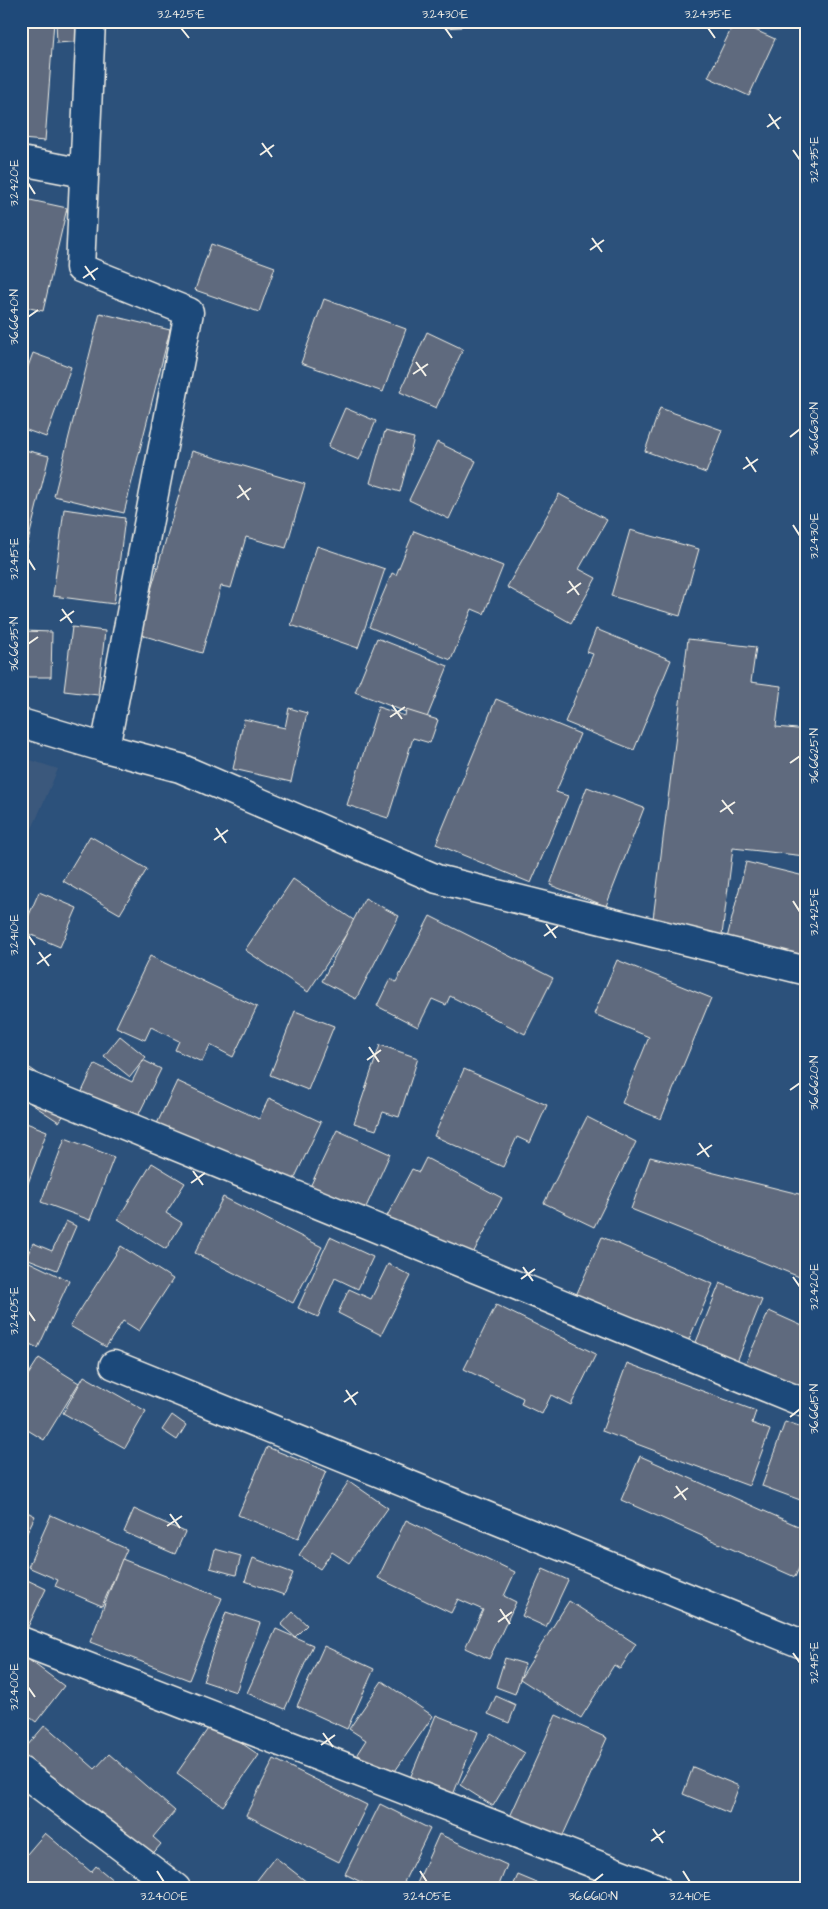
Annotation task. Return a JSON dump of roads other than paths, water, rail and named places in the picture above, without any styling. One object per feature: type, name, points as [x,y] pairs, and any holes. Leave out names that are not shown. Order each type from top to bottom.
[{"type":"street","points":[[91,21],[80,268],[189,312],[105,748]]},
{"type":"street","points":[[21,161],[84,173]]},
{"type":"street","points":[[21,723],[180,768],[437,879],[807,971]]},
{"type":"street","points":[[21,1083],[807,1404]]},
{"type":"street","points":[[114,1365],[807,1646]]},
{"type":"street","points":[[21,1641],[657,1888]]},
{"type":"street","points":[[21,1771],[176,1888]]}]
